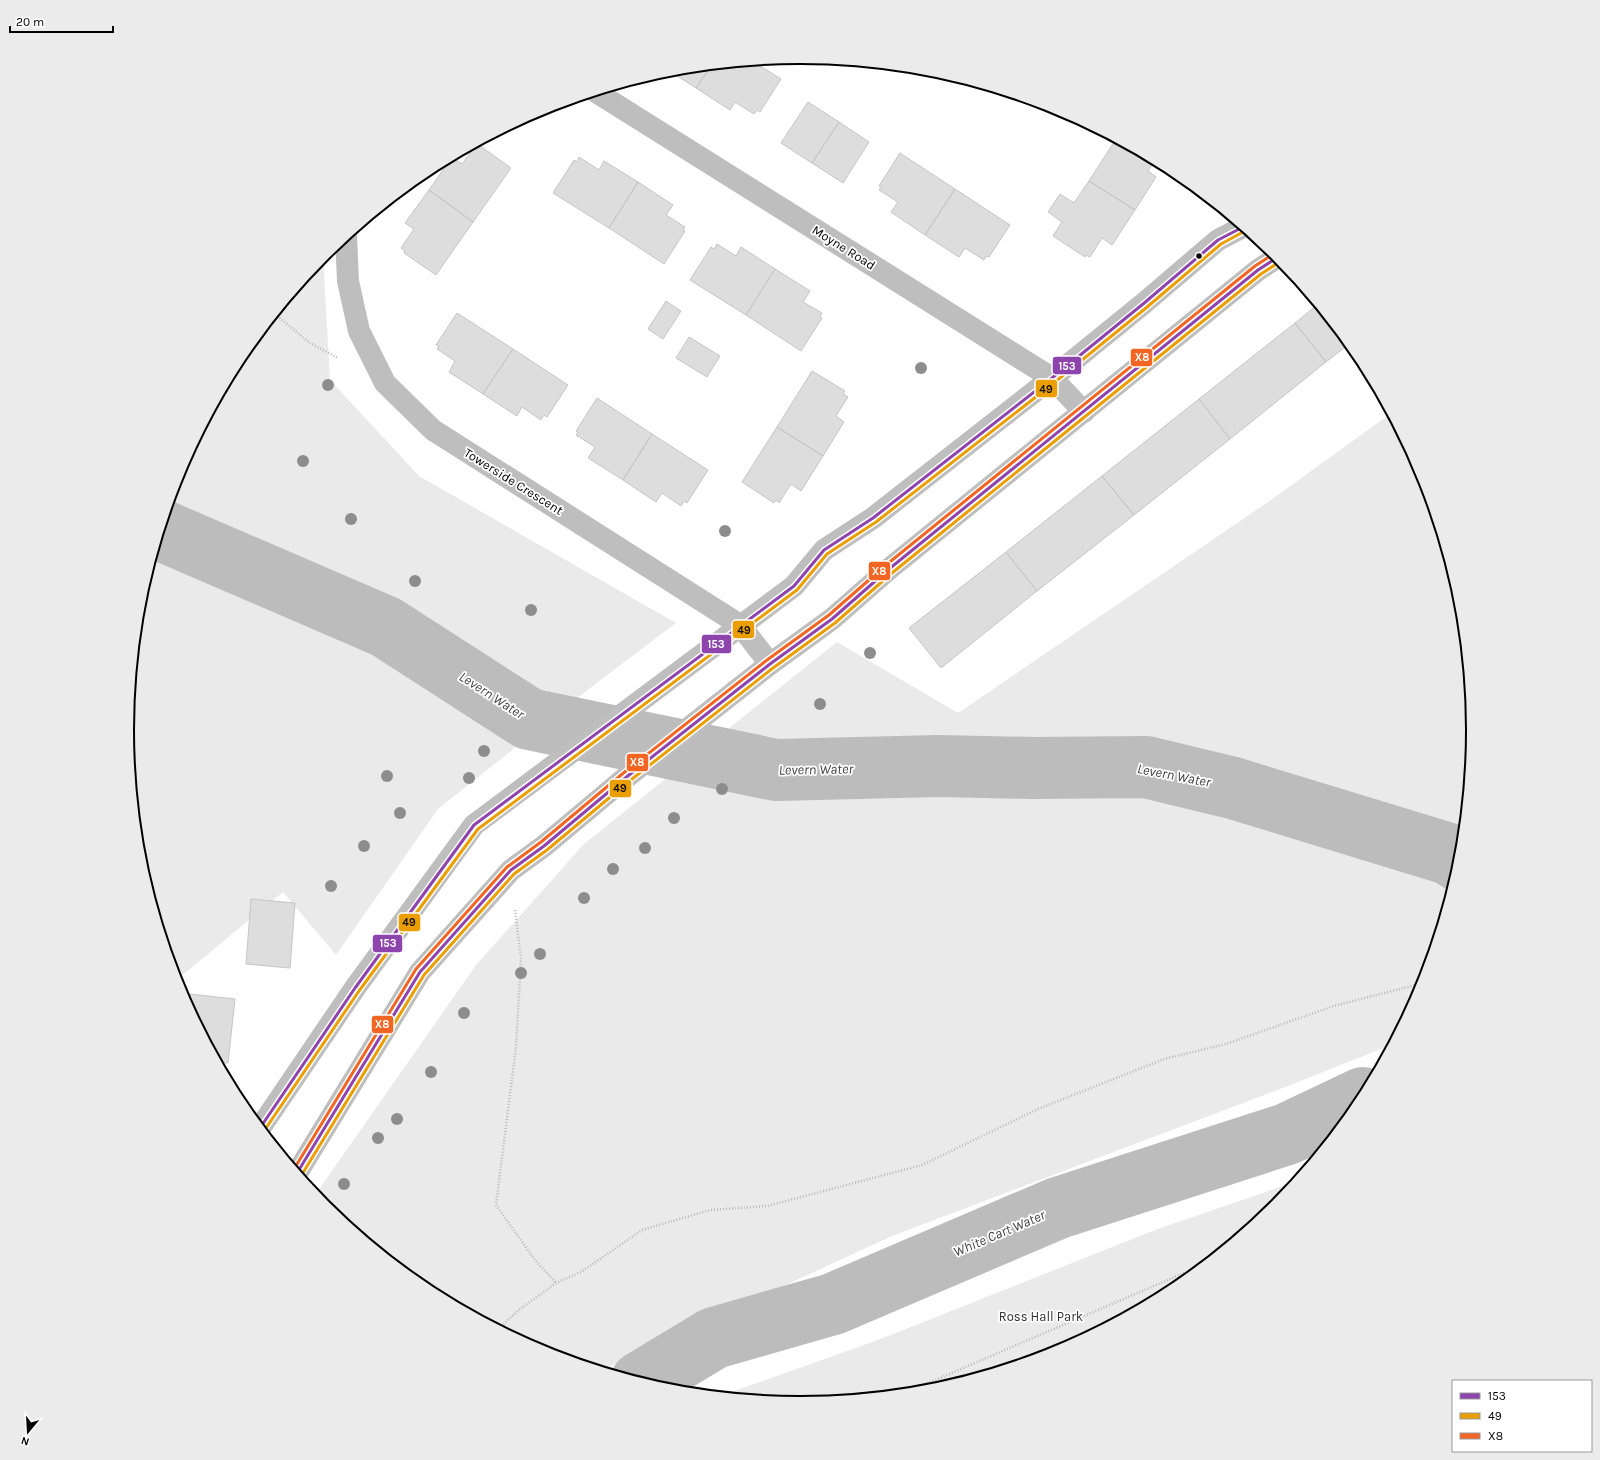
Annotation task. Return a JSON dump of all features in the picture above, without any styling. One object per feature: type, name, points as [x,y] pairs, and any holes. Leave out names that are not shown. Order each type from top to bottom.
[{"type":"street","name":"Moyne Road","points":[[601,95],[1052,378],[1084,412]]},
{"type":"street","points":[[263,1123],[355,988],[474,825],[794,586],[824,550],[873,518],[1052,378],[1143,304],[1218,240],[1239,229]]},
{"type":"street","name":"Towerside Crescent","points":[[346,243],[348,281],[359,331],[385,383],[433,430],[740,625],[770,664]]},
{"type":"street","points":[[299,1169],[420,972],[511,870],[544,846],[624,779],[770,664],[832,619],[889,569],[1258,270],[1272,261]]},
{"type":"path","points":[[278,317],[310,343],[344,361]]},
{"type":"path","points":[[511,870],[521,958],[516,1047],[496,1205],[535,1260],[556,1283]]},
{"type":"path","points":[[502,1325],[519,1310],[556,1283],[582,1272],[642,1230],[710,1210],[767,1206],[922,1165],[1038,1109],[1164,1059],[1226,1044],[1334,1006],[1415,985]]},
{"type":"path","points":[[927,1383],[1186,1272]]},
{"type":"green space","points":[[324,265],[330,380],[419,476],[676,623],[594,685],[438,809],[336,955],[283,892],[181,976],[169,944],[157,902],[147,860],[140,817],[135,774],[135,686],[147,600],[169,516],[185,475],[203,435],[223,397],[246,360],[299,291]]},
{"type":"green space","points":[[1387,416],[1415,475],[1431,516],[1453,600],[1465,686],[1465,774],[1460,817],[1453,860],[1431,944],[1415,985],[1385,1047],[1288,1086],[892,1236],[608,1367],[586,1361],[545,1345],[505,1327],[467,1307],[430,1284],[395,1258],[361,1231],[319,1190],[476,965],[584,844],[837,642],[958,713],[1271,500]]},
{"type":"green space","name":"Ross Hall Park","points":[[1287,1184],[1239,1231],[1170,1284],[1133,1307],[1095,1327],[1014,1361],[930,1383],[844,1395],[756,1395],[731,1392],[878,1340],[1155,1230]]},
{"type":"building","points":[[756,65],[759,65],[781,79],[760,112],[757,110],[754,114],[735,102],[730,110],[696,88],[708,71]]},
{"type":"building","points":[[708,71],[696,88],[677,76]]},
{"type":"building","points":[[808,102],[839,122],[812,163],[781,143]]},
{"type":"building","points":[[839,122],[869,142],[843,183],[812,163]]},
{"type":"building","points":[[1114,143],[1152,165],[1148,171],[1156,177],[1135,210],[1089,181]]},
{"type":"building","points":[[480,146],[511,168],[473,222],[429,190],[445,166],[456,160],[462,164],[472,150]]},
{"type":"building","points":[[900,153],[955,189],[925,235],[891,212],[898,202],[879,190],[881,187],[879,186]]},
{"type":"building","points":[[579,157],[599,170],[604,161],[638,182],[609,228],[553,193],[574,160],[577,162]]},
{"type":"building","points":[[1089,181],[1135,210],[1112,245],[1102,238],[1090,257],[1086,255],[1085,257],[1053,236],[1062,222],[1048,212],[1060,194],[1074,203]]},
{"type":"building","points":[[638,182],[673,205],[666,215],[685,227],[683,230],[685,231],[664,264],[609,228]]},
{"type":"building","points":[[955,189],[1010,225],[989,257],[986,256],[984,260],[965,248],[959,257],[925,235]]},
{"type":"building","points":[[429,190],[473,222],[436,275],[404,253],[405,251],[401,248],[414,229],[405,223]]},
{"type":"building","points":[[717,244],[736,256],[741,247],[775,269],[746,315],[690,280],[711,247],[714,249]]},
{"type":"building","points":[[775,269],[810,291],[803,302],[822,313],[820,316],[822,318],[801,351],[746,315]]},
{"type":"building","points":[[666,301],[681,311],[663,339],[648,329]]},
{"type":"building","points":[[1314,307],[1345,347],[1326,362],[1295,323]]},
{"type":"building","points":[[457,313],[513,349],[483,394],[449,372],[455,361],[437,349],[439,346],[436,345]]},
{"type":"building","points":[[1295,323],[1326,362],[1230,439],[1199,399]]},
{"type":"building","points":[[689,337],[720,356],[707,377],[676,358]]},
{"type":"building","points":[[513,349],[568,385],[547,417],[544,415],[541,420],[522,407],[517,416],[483,394]]},
{"type":"building","points":[[812,371],[845,391],[843,394],[848,397],[836,416],[844,422],[823,456],[777,427]]},
{"type":"building","points":[[597,398],[652,434],[623,480],[588,458],[595,447],[576,435],[578,432],[576,431]]},
{"type":"building","points":[[1199,399],[1230,439],[1134,515],[1102,476]]},
{"type":"building","points":[[777,427],[823,456],[801,491],[791,484],[779,503],[776,500],[774,503],[742,482]]},
{"type":"building","points":[[652,434],[708,470],[687,503],[684,501],[681,506],[662,493],[656,502],[623,480]]},
{"type":"building","points":[[1102,476],[1134,515],[1037,591],[1006,552]]},
{"type":"building","points":[[1006,552],[1037,591],[941,668],[909,628]]},
{"type":"building","points":[[251,899],[295,903],[290,968],[246,964]]},
{"type":"building","points":[[190,994],[235,999],[228,1063],[223,1062]]},
{"type":"waterway","name":"Levern Water","points":[[165,532],[386,627],[529,719],[776,770],[939,766],[1034,768],[1146,767],[1233,788],[1449,854],[1454,857]]},
{"type":"waterway","name":"White Cart Water","points":[[648,1378],[714,1338],[833,1304],[1058,1208],[1287,1134],[1351,1103]]},
{"type":"transit line","name":"153","points":[[263,1123],[355,988],[474,825],[794,586],[824,550],[873,518],[1052,378],[1143,304],[1218,240],[1239,229]]},
{"type":"transit line","name":"49","points":[[266,1127],[359,991],[478,829],[797,590],[827,554],[876,522],[1055,382],[1146,308],[1221,244],[1243,232]]},
{"type":"transit line","name":"X8","points":[[296,1165],[416,969],[507,867],[541,842],[621,775],[767,660],[829,615],[886,565],[1255,266],[1269,257]]},
{"type":"transit line","name":"153","points":[[299,1169],[420,972],[511,870],[544,846],[624,779],[770,664],[832,619],[889,569],[1258,270],[1272,261]]},
{"type":"transit line","name":"49","points":[[303,1173],[424,975],[514,874],[547,850],[627,783],[773,668],[835,623],[892,573],[1261,274],[1276,264]]}]
